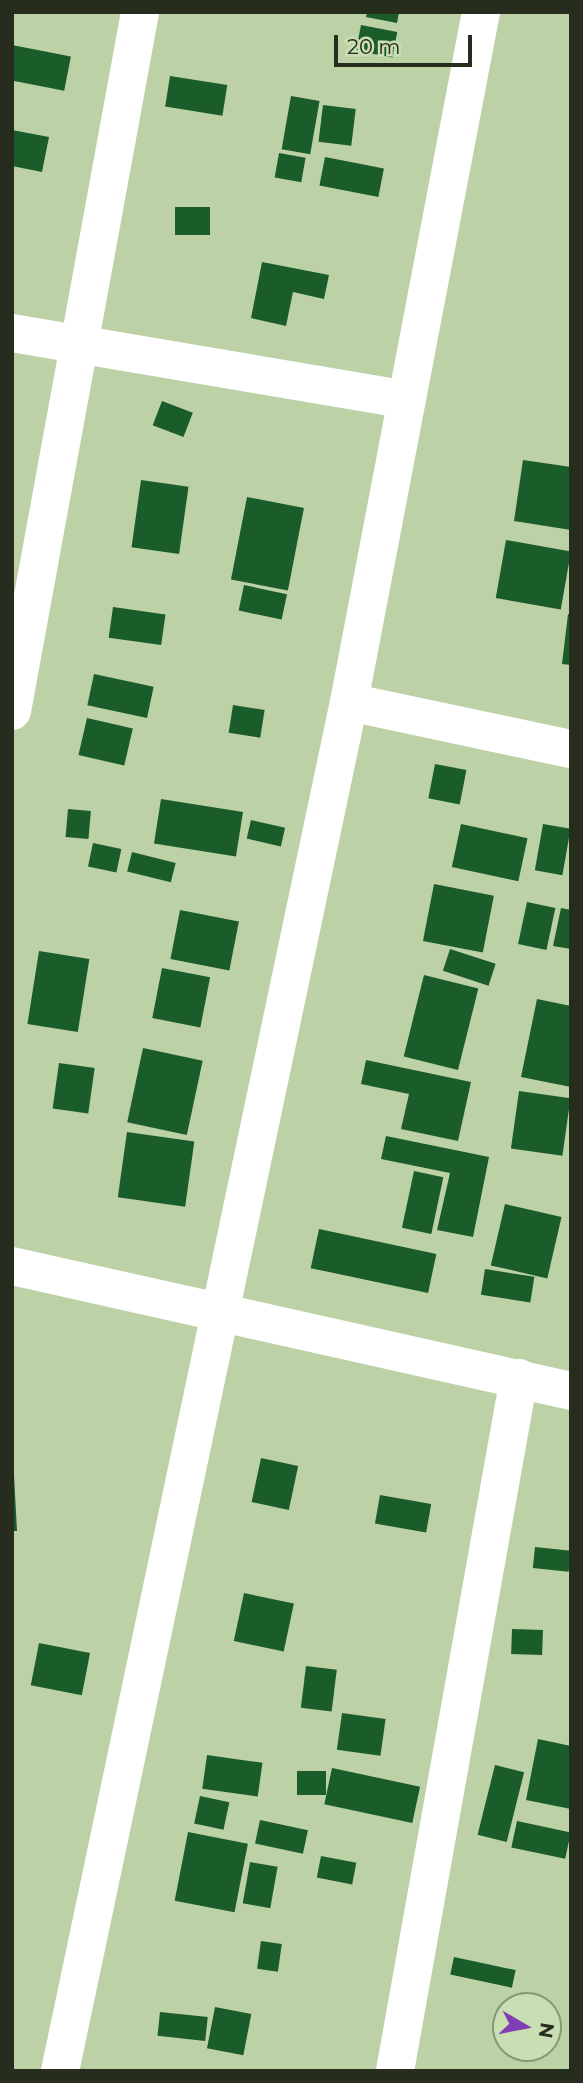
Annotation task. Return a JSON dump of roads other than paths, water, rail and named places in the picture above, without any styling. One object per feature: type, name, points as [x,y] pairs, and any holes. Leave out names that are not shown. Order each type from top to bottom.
[{"type":"street","points":[[12,711],[140,12]]},
{"type":"street","points":[[60,2071],[349,702],[404,399],[481,12]]},
{"type":"street","points":[[12,333],[404,399]]},
{"type":"street","points":[[349,702],[571,749]]},
{"type":"street","points":[[12,1266],[219,1310],[571,1391]]},
{"type":"street","points":[[395,2071],[519,1378]]}]
